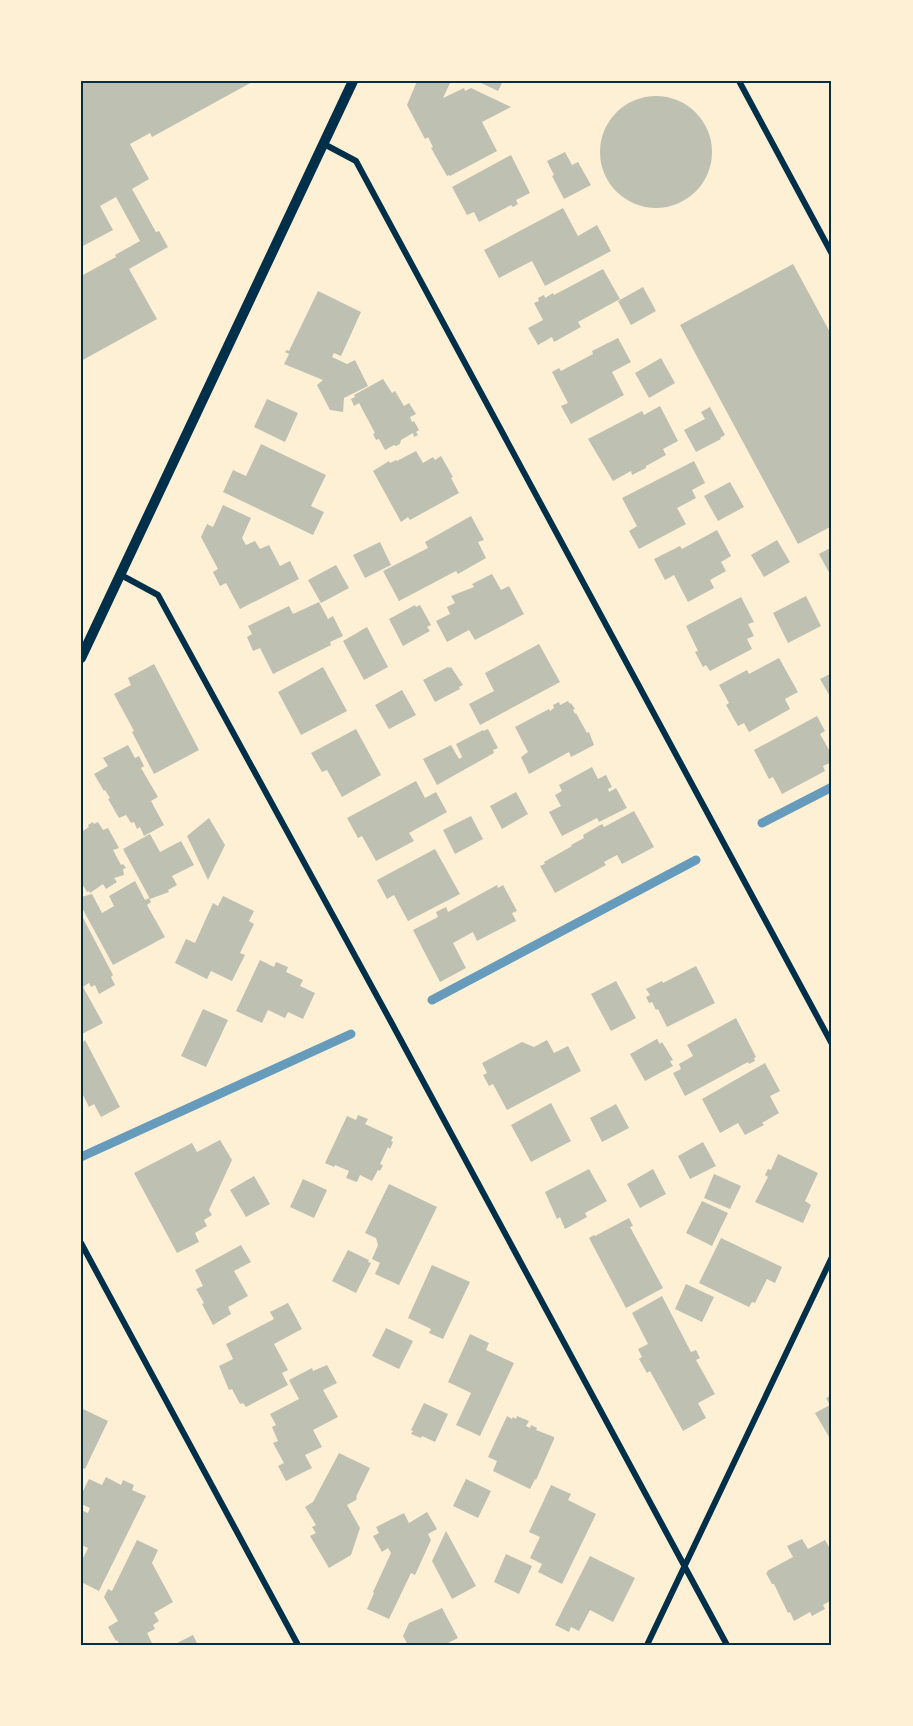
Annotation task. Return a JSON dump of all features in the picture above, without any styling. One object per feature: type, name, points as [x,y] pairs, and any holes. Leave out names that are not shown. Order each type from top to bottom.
[{"type":"street","points":[[81,658],[353,81]]},
{"type":"street","points":[[739,81],[832,254]]},
{"type":"street","points":[[324,144],[356,161],[832,1044]]},
{"type":"street","points":[[121,575],[158,595],[727,1645]]},
{"type":"street","points":[[81,1243],[298,1645]]},
{"type":"street","points":[[647,1645],[832,1257]]},
{"type":"building","points":[[81,81],[254,81],[152,137],[150,133],[130,144],[149,179],[132,189],[156,232],[159,231],[168,247],[129,269],[157,319],[81,361],[81,276],[140,241],[116,197],[100,206],[113,230],[81,247]]},
{"type":"building","points":[[417,81],[451,81],[443,98],[464,88],[465,91],[471,88],[511,107],[482,122],[497,151],[447,176],[431,148],[433,147],[428,137],[425,139],[407,105]]},
{"type":"building","points":[[477,81],[503,81],[498,91]]},
{"type":"building","points":[[656,96],[678,100],[696,112],[708,130],[712,152],[708,174],[696,192],[678,204],[656,208],[634,204],[616,192],[604,174],[600,152],[604,130],[616,112],[634,100]]},
{"type":"building","points":[[565,152],[572,165],[578,162],[591,185],[564,199],[547,161]]},
{"type":"building","points":[[511,155],[530,193],[516,200],[518,204],[513,207],[511,205],[479,222],[474,212],[467,215],[452,187]]},
{"type":"building","points":[[563,208],[578,236],[597,225],[611,251],[545,286],[532,261],[499,278],[484,250]]},
{"type":"building","points":[[793,264],[832,336],[832,526],[798,544],[680,325]]},
{"type":"building","points":[[603,269],[620,299],[578,322],[581,327],[554,342],[552,337],[538,345],[528,328],[543,320],[534,303],[539,301],[538,298],[544,295],[545,298],[553,293],[554,295]]},
{"type":"building","points":[[643,287],[656,311],[631,325],[618,301]]},
{"type":"building","points":[[318,291],[361,312],[341,356],[334,353],[332,357],[347,364],[355,360],[368,386],[344,398],[343,412],[330,410],[317,385],[323,380],[284,364],[289,354],[285,352],[289,351]]},
{"type":"building","points":[[618,338],[631,362],[612,372],[624,395],[571,424],[561,406],[568,403],[552,372],[559,368],[561,371]]},
{"type":"building","points":[[661,358],[675,383],[649,398],[635,373]]},
{"type":"building","points":[[383,379],[392,393],[395,391],[404,406],[409,403],[416,414],[410,417],[419,430],[416,432],[418,435],[414,437],[413,433],[401,440],[400,444],[385,450],[379,439],[376,440],[373,434],[375,433],[359,403],[354,406],[351,399],[355,397],[354,395]]},
{"type":"building","points":[[267,399],[298,413],[285,442],[254,427]]},
{"type":"building","points":[[660,406],[678,441],[663,449],[666,455],[646,468],[632,475],[631,471],[613,481],[588,439],[642,411],[644,415]]},
{"type":"building","points":[[710,407],[725,435],[696,452],[684,430],[705,419],[701,412]]},
{"type":"building","points":[[261,444],[326,475],[311,506],[324,512],[313,535],[223,492],[233,470],[246,476]]},
{"type":"building","points":[[416,451],[423,463],[433,457],[435,460],[441,456],[459,493],[410,520],[408,517],[401,522],[373,471],[389,461],[390,463],[397,461]]},
{"type":"building","points":[[694,461],[705,483],[692,490],[696,498],[677,508],[686,524],[639,549],[629,531],[637,526],[622,498]]},
{"type":"building","points":[[730,482],[744,507],[718,521],[704,496]]},
{"type":"building","points":[[223,505],[251,518],[242,538],[246,545],[255,541],[260,549],[269,545],[280,566],[290,561],[299,579],[240,609],[226,583],[220,586],[213,572],[218,569],[201,537],[207,524],[213,527]]},
{"type":"building","points":[[471,516],[484,540],[478,542],[486,558],[458,574],[456,571],[399,601],[383,571],[428,548],[425,542]]},
{"type":"building","points":[[717,530],[731,556],[721,562],[726,571],[710,580],[714,588],[688,602],[674,575],[665,580],[654,559],[680,546],[682,549]]},
{"type":"building","points":[[777,540],[790,562],[764,577],[751,555]]},
{"type":"building","points":[[380,542],[391,565],[365,578],[353,555]]},
{"type":"building","points":[[832,547],[832,578],[819,554]]},
{"type":"building","points":[[336,565],[349,588],[321,603],[308,580]]},
{"type":"building","points":[[492,574],[501,590],[509,586],[524,614],[475,640],[469,630],[447,642],[436,621],[450,614],[447,607],[455,603],[451,596],[474,587],[472,584]]},
{"type":"building","points":[[806,596],[821,626],[788,643],[773,613]]},
{"type":"building","points":[[741,597],[754,622],[748,624],[754,636],[747,639],[752,649],[710,671],[706,665],[703,667],[695,652],[698,651],[686,626]]},
{"type":"building","points":[[319,602],[328,619],[333,616],[343,636],[330,642],[331,645],[273,674],[260,648],[253,651],[247,637],[252,634],[248,626],[289,606],[293,614]]},
{"type":"building","points":[[415,605],[416,607],[420,605],[431,625],[427,627],[430,631],[403,646],[389,619]]},
{"type":"building","points":[[367,627],[388,667],[364,680],[343,641]]},
{"type":"building","points":[[539,644],[560,682],[480,725],[469,704],[494,691],[485,673]]},
{"type":"building","points":[[779,658],[798,692],[785,699],[790,709],[749,732],[744,723],[738,726],[726,705],[729,703],[719,685],[747,670],[749,674]]},
{"type":"building","points":[[154,664],[199,750],[154,774],[114,694],[131,685],[128,678]]},
{"type":"building","points":[[323,667],[347,711],[301,735],[278,692]]},
{"type":"building","points":[[451,667],[463,685],[459,687],[460,689],[435,702],[423,680]]},
{"type":"building","points":[[832,673],[832,700],[820,679]]},
{"type":"building","points":[[402,690],[416,715],[389,729],[375,705]]},
{"type":"building","points":[[568,701],[575,709],[573,710],[575,714],[587,733],[589,732],[594,745],[571,757],[569,752],[529,774],[521,757],[528,752],[515,727],[549,709],[550,711],[554,708],[553,705],[559,702],[560,705]]},
{"type":"building","points":[[817,716],[825,731],[820,734],[832,755],[832,762],[823,766],[825,771],[782,794],[773,777],[769,779],[754,750]]},
{"type":"building","points":[[356,729],[381,775],[342,797],[327,770],[322,772],[311,753]]},
{"type":"building","points":[[488,729],[498,748],[493,750],[494,753],[437,785],[423,759],[451,745],[459,759],[462,757],[466,765],[456,744]]},
{"type":"building","points":[[128,745],[135,758],[139,756],[144,766],[141,768],[158,797],[151,801],[164,825],[144,836],[140,827],[137,829],[134,822],[131,823],[126,815],[119,818],[108,799],[110,798],[94,774],[108,766],[103,758]]},
{"type":"building","points":[[592,767],[598,779],[606,775],[612,787],[608,789],[609,792],[616,788],[627,808],[599,822],[597,818],[562,836],[549,812],[561,806],[555,795],[562,791],[559,785]]},
{"type":"building","points":[[416,781],[425,798],[436,792],[447,812],[409,833],[414,841],[376,861],[362,836],[358,838],[347,818]]},
{"type":"building","points":[[516,792],[528,814],[502,829],[490,806]]},
{"type":"building","points":[[634,811],[654,847],[622,864],[617,855],[604,862],[606,865],[555,893],[540,866],[584,838],[583,835],[602,824],[604,827]]},
{"type":"building","points":[[471,816],[483,839],[455,854],[443,830]]},
{"type":"building","points":[[209,818],[225,845],[208,880],[187,836]]},
{"type":"building","points":[[93,822],[94,824],[98,822],[103,830],[108,828],[119,848],[113,850],[121,865],[123,864],[126,868],[123,869],[124,875],[114,878],[117,882],[106,889],[103,884],[90,893],[81,882],[81,828],[83,831]]},
{"type":"building","points":[[150,834],[160,852],[181,841],[194,865],[172,876],[177,885],[168,890],[169,892],[150,899],[123,849]]},
{"type":"building","points":[[435,849],[460,894],[408,921],[394,895],[387,899],[377,880]]},
{"type":"building","points":[[135,881],[145,900],[149,898],[151,902],[147,905],[165,937],[113,965],[81,906],[81,897],[92,894],[102,913],[114,906],[109,896]]},
{"type":"building","points":[[497,885],[498,888],[503,885],[517,911],[512,913],[516,921],[477,941],[473,932],[453,943],[466,968],[440,982],[413,930],[438,917],[436,912],[446,907],[448,912]]},
{"type":"building","points":[[223,896],[254,911],[249,921],[254,924],[240,953],[245,955],[232,981],[211,971],[207,979],[175,963],[186,939],[195,943],[213,903],[218,906]]},
{"type":"building","points":[[81,914],[113,975],[111,977],[115,985],[99,994],[95,985],[91,987],[89,983],[83,987],[103,1023],[82,1034]]},
{"type":"building","points":[[260,960],[274,967],[276,962],[288,967],[286,972],[303,980],[300,986],[315,993],[303,1019],[288,1012],[285,1018],[268,1010],[262,1023],[236,1011]]},
{"type":"building","points":[[696,966],[715,1003],[667,1027],[658,1009],[656,1010],[652,1002],[649,1003],[646,997],[650,995],[646,989]]},
{"type":"building","points":[[616,981],[636,1018],[611,1031],[591,994]]},
{"type":"building","points":[[203,1009],[228,1020],[206,1067],[181,1056]]},
{"type":"building","points":[[736,1018],[756,1057],[755,1061],[749,1064],[748,1062],[685,1096],[673,1073],[681,1069],[679,1064],[693,1056],[687,1045]]},
{"type":"building","points":[[81,1039],[83,1042],[85,1040],[120,1107],[101,1117],[94,1104],[89,1107],[81,1091]]},
{"type":"building","points":[[657,1039],[660,1044],[662,1042],[673,1060],[670,1061],[673,1066],[645,1081],[630,1054]]},
{"type":"building","points":[[547,1040],[554,1053],[568,1046],[581,1071],[507,1110],[493,1084],[489,1086],[483,1075],[487,1073],[482,1063],[522,1042],[534,1047]]},
{"type":"building","points":[[765,1063],[780,1091],[770,1096],[779,1113],[762,1123],[764,1125],[745,1135],[738,1123],[720,1133],[702,1099]]},
{"type":"building","points":[[551,1103],[571,1141],[531,1162],[511,1125]]},
{"type":"building","points":[[616,1104],[629,1128],[602,1142],[590,1118]]},
{"type":"building","points":[[358,1115],[368,1119],[365,1124],[393,1137],[390,1149],[388,1147],[380,1164],[383,1165],[372,1181],[360,1175],[357,1182],[346,1178],[349,1171],[325,1163],[347,1116],[356,1120]]},
{"type":"building","points":[[220,1140],[232,1160],[209,1210],[212,1215],[204,1220],[207,1226],[195,1233],[199,1242],[177,1253],[134,1173],[192,1143],[197,1152]]},
{"type":"building","points":[[703,1142],[716,1166],[690,1179],[678,1156]]},
{"type":"building","points":[[778,1154],[818,1173],[805,1201],[811,1205],[803,1223],[755,1202],[768,1177],[765,1175],[768,1169],[771,1170]]},
{"type":"building","points":[[589,1169],[607,1201],[585,1213],[587,1217],[565,1229],[560,1217],[557,1219],[545,1192]]},
{"type":"building","points":[[653,1169],[666,1194],[640,1208],[627,1184]]},
{"type":"building","points":[[714,1174],[741,1186],[730,1209],[704,1198]]},
{"type":"building","points":[[254,1176],[270,1204],[246,1217],[230,1190]]},
{"type":"building","points":[[303,1179],[327,1190],[314,1218],[290,1207]]},
{"type":"building","points":[[389,1184],[437,1207],[399,1285],[375,1274],[380,1263],[372,1259],[378,1245],[376,1238],[365,1233]]},
{"type":"building","points":[[702,1201],[728,1213],[712,1246],[686,1233]]},
{"type":"building","points":[[629,1218],[633,1226],[630,1227],[663,1288],[626,1308],[589,1238]]},
{"type":"building","points":[[721,1238],[782,1267],[775,1283],[767,1279],[755,1303],[752,1302],[749,1307],[699,1283]]},
{"type":"building","points":[[241,1245],[251,1262],[234,1271],[248,1296],[228,1307],[231,1314],[213,1325],[196,1289],[203,1286],[195,1270]]},
{"type":"building","points":[[348,1250],[371,1263],[356,1293],[332,1281]]},
{"type":"building","points":[[432,1265],[470,1282],[443,1339],[429,1333],[431,1329],[408,1318]]},
{"type":"building","points":[[686,1284],[714,1297],[702,1322],[675,1309]]},
{"type":"building","points":[[662,1296],[691,1352],[696,1350],[700,1358],[696,1360],[715,1394],[698,1403],[706,1418],[683,1431],[650,1371],[647,1373],[639,1359],[642,1357],[638,1349],[648,1344],[632,1313]]},
{"type":"building","points":[[288,1303],[302,1329],[274,1344],[288,1370],[282,1373],[288,1385],[246,1407],[243,1403],[240,1404],[232,1389],[229,1390],[219,1366],[233,1359],[226,1344],[274,1319],[270,1312]]},
{"type":"building","points":[[386,1328],[413,1341],[399,1369],[372,1356]]},
{"type":"building","points":[[470,1334],[489,1343],[486,1350],[514,1363],[480,1436],[456,1425],[471,1393],[448,1382]]},
{"type":"building","points":[[327,1365],[337,1383],[323,1390],[338,1417],[313,1430],[322,1447],[305,1455],[312,1468],[286,1481],[278,1466],[284,1463],[273,1443],[278,1441],[272,1427],[276,1425],[270,1414],[299,1399],[289,1380],[312,1368],[313,1371]]},
{"type":"building","points":[[832,1395],[832,1442],[815,1413],[830,1405],[826,1398]]},
{"type":"building","points":[[424,1403],[448,1414],[435,1442],[411,1434]]},
{"type":"building","points":[[81,1408],[108,1421],[85,1469],[81,1467]]},
{"type":"building","points":[[507,1416],[516,1419],[517,1416],[529,1421],[526,1426],[530,1428],[531,1425],[537,1428],[536,1430],[554,1437],[530,1489],[493,1471],[497,1461],[488,1457]]},
{"type":"building","points":[[339,1453],[370,1468],[356,1500],[347,1505],[360,1528],[351,1555],[329,1568],[310,1536],[316,1533],[312,1527],[316,1525],[305,1507],[313,1502]]},
{"type":"building","points":[[106,1477],[121,1485],[123,1480],[134,1485],[132,1490],[146,1496],[99,1591],[81,1582],[81,1562],[88,1548],[81,1545],[81,1510],[88,1513],[90,1508],[81,1504],[81,1495],[89,1479],[102,1485]]},
{"type":"building","points":[[466,1479],[491,1491],[478,1518],[453,1506]]},
{"type":"building","points":[[551,1485],[571,1494],[568,1500],[596,1514],[562,1584],[538,1572],[542,1564],[530,1558],[540,1537],[529,1532]]},
{"type":"building","points":[[427,1512],[437,1529],[428,1534],[431,1540],[415,1575],[411,1573],[389,1619],[367,1609],[391,1553],[388,1548],[382,1552],[373,1536],[379,1533],[376,1527],[404,1513],[409,1523]]},
{"type":"building","points":[[446,1531],[476,1586],[452,1599],[432,1561]]},
{"type":"building","points":[[802,1539],[808,1549],[825,1540],[832,1552],[832,1578],[830,1579],[832,1600],[823,1605],[825,1609],[812,1616],[810,1612],[794,1621],[766,1573],[793,1557],[787,1546]]},
{"type":"building","points":[[137,1540],[158,1550],[152,1563],[173,1602],[154,1613],[159,1621],[153,1625],[155,1629],[147,1633],[153,1645],[120,1645],[108,1627],[118,1621],[104,1597],[108,1589],[112,1591]]},
{"type":"building","points":[[506,1554],[532,1566],[519,1594],[494,1582]]},
{"type":"building","points":[[590,1556],[635,1578],[613,1622],[590,1610],[579,1631],[571,1627],[569,1632],[555,1625]]},
{"type":"building","points":[[442,1608],[458,1638],[444,1645],[408,1645],[403,1636],[409,1623]]},
{"type":"building","points":[[193,1635],[198,1645],[173,1645]]},
{"type":"waterway","points":[[762,823],[832,787]]},
{"type":"waterway","points":[[432,1000],[696,860]]},
{"type":"waterway","points":[[81,1157],[351,1034]]}]
